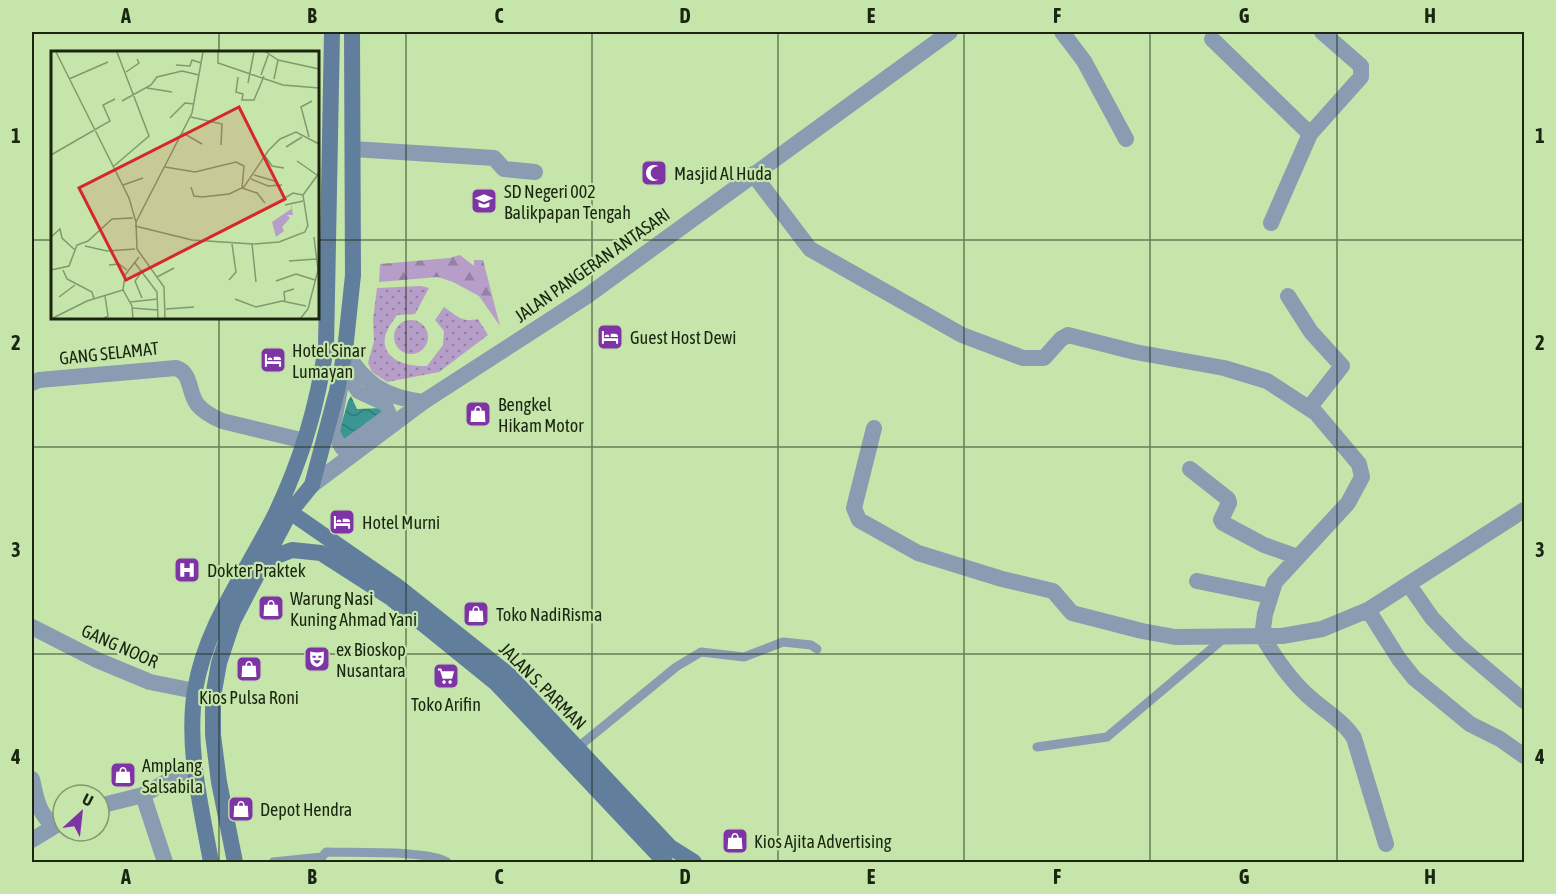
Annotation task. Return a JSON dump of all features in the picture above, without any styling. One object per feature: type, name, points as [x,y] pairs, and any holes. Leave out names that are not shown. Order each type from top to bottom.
[{"type":"main road","points":[[211,862],[194,766],[195,691],[204,653],[219,616],[276,513],[305,441],[319,392],[326,347],[332,32]]},
{"type":"main road","points":[[235,862],[219,782],[213,735],[213,697],[219,663],[234,621],[290,513],[312,485],[332,414],[345,351],[353,275],[352,32]]},
{"type":"main road","name":"JALAN S. PARMAN","points":[[290,513],[397,586],[508,674],[670,848],[694,862]]},
{"type":"main road","name":"JALAN S. PARMAN","points":[[263,566],[279,555],[292,550],[321,553],[391,598],[496,683],[665,862]]},
{"type":"street","name":"JALAN PANGERAN ANTASARI","points":[[312,485],[423,402],[587,296],[950,32]]},
{"type":"street","points":[[1062,32],[1084,61],[1126,140]]},
{"type":"street","points":[[1270,223],[1310,134],[1361,77],[1361,66],[1322,32]]},
{"type":"street","points":[[1212,39],[1310,134]]},
{"type":"street","points":[[353,148],[494,158],[504,169],[535,172]]},
{"type":"street","points":[[753,174],[810,249],[962,335],[1023,358],[1044,358],[1061,339],[1068,335],[1125,350],[1175,358],[1252,376],[1282,389],[1322,420],[1359,465],[1362,477],[1348,503],[1275,582],[1262,636],[1279,664],[1302,691],[1354,738],[1386,844]]},
{"type":"street","points":[[1288,296],[1311,332],[1341,366],[1309,408]]},
{"type":"street","points":[[345,351],[352,364],[374,387],[400,399],[423,402]]},
{"type":"street","name":"GANG SELAMAT","points":[[32,382],[176,368],[185,373],[197,404],[212,417],[305,441]]},
{"type":"street","points":[[344,372],[358,392],[386,405],[390,414],[342,449],[333,433],[344,372]]},
{"type":"street","points":[[874,428],[854,508],[859,520],[918,553],[1002,579],[1053,591],[1072,613],[1175,637],[1282,636],[1308,633],[1356,616],[1524,510]]},
{"type":"street","points":[[1190,469],[1229,501],[1221,520],[1223,523],[1264,545],[1298,557]]},
{"type":"street","points":[[1197,581],[1270,596]]},
{"type":"street","points":[[1408,585],[1445,632],[1524,701]]},
{"type":"street","points":[[1368,610],[1414,678],[1470,724],[1524,756]]},
{"type":"street","name":"GANG NOOR","points":[[32,627],[97,660],[150,682],[195,691]]},
{"type":"street","points":[[111,803],[143,795],[194,766]]},
{"type":"street","points":[[32,779],[39,808],[45,819],[51,821]]},
{"type":"street","points":[[143,795],[165,862]]},
{"type":"street","points":[[32,840],[51,828]]},
{"type":"lane","points":[[1037,747],[1107,736],[1226,636]]},
{"type":"lane","points":[[578,748],[676,667],[701,652],[744,657],[783,642],[811,645],[817,649]]},
{"type":"lane","points":[[273,862],[321,860],[326,852],[419,855],[439,858],[447,862]]},
{"type":"green space","points":[[460,255],[474,266],[474,260],[483,260],[500,326],[479,296],[453,282],[438,277],[379,282],[380,264]]},
{"type":"green space","points":[[421,286],[429,288],[415,314],[397,315],[387,331],[385,345],[392,357],[405,364],[427,366],[443,345],[444,331],[435,320],[444,307],[464,319],[478,319],[488,335],[439,372],[387,382],[372,372],[368,363],[374,341],[373,320],[377,288]]},
{"type":"green space","points":[[411,320],[423,325],[428,337],[423,349],[411,354],[399,349],[394,337],[399,325]]},
{"type":"water","points":[[351,396],[357,409],[382,408],[385,413],[344,444],[338,436]]},
{"type":"place","name":"Masjid Al Huda","points":[[654,173]]},
{"type":"place","name":"SD Negeri 002 Balikpapan Tengah","points":[[484,201]]},
{"type":"place","name":"Guest Host Dewi","points":[[610,337]]},
{"type":"place","name":"Hotel Sinar Lumayan","points":[[273,360]]},
{"type":"place","name":"Bengkel Hikam Motor","points":[[478,414]]},
{"type":"place","name":"Hotel Murni","points":[[342,522]]},
{"type":"place","name":"Dokter Praktek","points":[[187,570]]},
{"type":"place","name":"Warung Nasi Kuning Ahmad Yani","points":[[271,608]]},
{"type":"place","name":"Toko NadiRisma","points":[[476,614]]},
{"type":"place","name":"ex Bioskop Nusantara","points":[[317,659]]},
{"type":"place","name":"Kios Pulsa Roni","points":[[249,669]]},
{"type":"place","name":"Toko Arifin","points":[[446,676]]},
{"type":"place","name":"Amplang Salsabila","points":[[123,775]]},
{"type":"place","name":"Depot Hendra","points":[[241,809]]},
{"type":"place","name":"Kios Ajita Advertising","points":[[735,841]]}]
